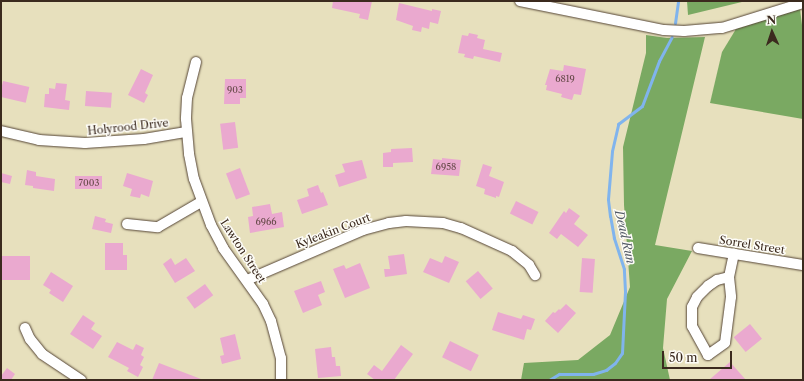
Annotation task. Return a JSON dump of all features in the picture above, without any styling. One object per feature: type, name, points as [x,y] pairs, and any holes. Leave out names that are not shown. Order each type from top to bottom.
[{"type":"street","points":[[520,1],[664,30],[684,32],[722,28],[803,3]]},
{"type":"street","name":"Lawton Street","points":[[196,62],[187,98],[186,132],[194,179],[210,225],[263,304],[271,321],[281,358],[282,380]]},
{"type":"street","name":"Holyrood Drive","points":[[1,131],[39,140],[85,143],[144,139],[186,132]]},
{"type":"street","points":[[127,224],[158,227],[201,202]]},
{"type":"street","name":"Kyleakin Court","points":[[247,280],[363,230],[389,223],[406,221],[443,223],[468,230],[521,257],[534,275]]},
{"type":"street","name":"Sorrel Street","points":[[698,248],[803,265]]},
{"type":"street","points":[[729,277],[717,280],[708,286],[697,297],[692,307],[692,326],[708,355],[725,343],[731,297],[729,277],[734,254]]},
{"type":"street","points":[[25,328],[30,339],[42,354],[81,380]]},
{"type":"green space","points":[[687,1],[746,1],[688,15]]},
{"type":"green space","points":[[800,9],[803,33],[803,119],[710,103],[722,52],[736,29]]},
{"type":"green space","points":[[646,35],[667,38],[705,37],[655,245],[692,251],[667,299],[663,348],[670,380],[521,380],[524,363],[578,360],[610,335],[630,287],[624,205],[623,147],[646,53]]},
{"type":"building","points":[[333,1],[372,1],[368,20],[359,18],[360,14],[332,8]]},
{"type":"building","points":[[399,3],[432,11],[432,9],[441,11],[438,24],[430,22],[429,29],[422,27],[421,32],[412,30],[413,26],[396,20]]},
{"type":"building","points":[[469,33],[478,35],[477,38],[485,40],[483,49],[502,53],[500,62],[474,56],[473,59],[464,57],[465,54],[458,53],[462,35],[468,36]]},
{"type":"building","points":[[564,65],[586,69],[581,95],[574,94],[572,100],[561,97],[562,94],[546,90],[547,85],[545,85],[550,69],[563,71]]},
{"type":"building","points":[[141,69],[153,75],[145,93],[148,95],[144,103],[128,95]]},
{"type":"building","points":[[225,79],[246,79],[246,98],[240,98],[240,104],[224,104]]},
{"type":"building","points":[[3,81],[29,87],[26,103],[1,97]]},
{"type":"building","points":[[56,83],[67,84],[65,100],[70,101],[69,110],[44,107],[45,94],[49,94],[49,88],[55,89]]},
{"type":"building","points":[[86,91],[112,93],[111,108],[85,106]]},
{"type":"building","points":[[235,122],[238,148],[223,150],[220,124]]},
{"type":"building","points":[[412,148],[413,162],[393,163],[393,167],[383,167],[383,153],[391,152],[391,149]]},
{"type":"building","points":[[442,158],[461,160],[459,176],[431,174],[433,159],[442,160]]},
{"type":"building","points":[[362,160],[367,178],[339,187],[335,175],[345,172],[342,164]]},
{"type":"building","points":[[483,164],[492,167],[489,176],[504,182],[499,197],[496,196],[496,198],[484,194],[485,189],[476,186]]},
{"type":"building","points":[[240,168],[250,194],[236,200],[226,173]]},
{"type":"building","points":[[27,170],[36,172],[36,176],[55,179],[54,191],[33,188],[33,186],[25,185]]},
{"type":"building","points":[[1,173],[12,176],[10,184],[1,182]]},
{"type":"building","points":[[127,173],[153,181],[149,197],[141,194],[140,198],[130,196],[132,189],[123,186]]},
{"type":"building","points":[[75,176],[102,176],[102,189],[75,189]]},
{"type":"building","points":[[318,185],[321,193],[323,192],[328,205],[302,214],[297,200],[309,196],[307,189]]},
{"type":"building","points":[[516,201],[538,212],[532,225],[510,214]]},
{"type":"building","points":[[270,204],[272,214],[282,212],[284,227],[250,233],[248,217],[253,216],[252,207]]},
{"type":"building","points":[[569,208],[580,216],[574,224],[588,235],[578,247],[561,234],[557,239],[549,233],[564,211],[566,213]]},
{"type":"building","points":[[95,216],[106,219],[105,222],[113,224],[111,233],[92,229]]},
{"type":"building","points":[[105,243],[123,243],[123,255],[127,255],[127,270],[105,270]]},
{"type":"building","points":[[404,254],[407,274],[385,277],[384,269],[390,269],[388,256]]},
{"type":"building","points":[[1,256],[30,256],[30,280],[1,280]]},
{"type":"building","points":[[445,256],[459,262],[449,283],[423,272],[430,258],[442,263]]},
{"type":"building","points":[[171,258],[175,265],[186,258],[195,271],[175,283],[163,264]]},
{"type":"building","points":[[582,258],[595,259],[593,293],[580,292]]},
{"type":"building","points":[[360,263],[370,288],[345,298],[333,269],[344,265],[346,269]]},
{"type":"building","points":[[478,271],[493,289],[481,299],[466,281]]},
{"type":"building","points":[[51,272],[73,286],[63,302],[49,293],[51,290],[43,285]]},
{"type":"building","points":[[321,281],[325,292],[318,295],[322,305],[303,313],[294,291]]},
{"type":"building","points":[[205,284],[213,295],[195,309],[186,298]]},
{"type":"building","points":[[566,304],[576,313],[558,333],[545,321],[553,312],[555,313],[559,309],[560,310]]},
{"type":"building","points":[[498,312],[521,319],[523,315],[535,319],[531,330],[527,329],[524,340],[492,330]]},
{"type":"building","points":[[83,315],[95,323],[91,329],[102,336],[93,349],[70,334]]},
{"type":"building","points":[[750,324],[762,339],[746,352],[734,337]]},
{"type":"building","points":[[235,334],[241,359],[222,364],[220,356],[224,355],[220,338]]},
{"type":"building","points":[[450,341],[479,355],[471,371],[442,357]]},
{"type":"building","points":[[117,342],[133,350],[136,344],[144,348],[141,355],[144,357],[140,365],[143,367],[138,377],[127,371],[129,368],[108,357]]},
{"type":"building","points":[[401,345],[413,354],[394,380],[375,380],[367,374],[374,365],[382,371]]},
{"type":"building","points":[[331,347],[332,357],[335,357],[336,366],[340,366],[341,376],[318,378],[315,349]]},
{"type":"building","points":[[730,362],[746,380],[709,380]]},
{"type":"building","points":[[159,363],[201,379],[201,380],[152,380]]},
{"type":"building","points":[[7,368],[15,374],[11,380],[1,380],[1,376]]},
{"type":"waterway","name":"Dead Run","points":[[675,23],[678,1]]},
{"type":"waterway","name":"Dead Run","points":[[549,380],[559,374],[593,374],[606,370],[615,363],[622,353],[625,291],[624,269],[614,238],[608,199],[612,151],[618,124],[642,106],[659,61],[672,37]]}]
